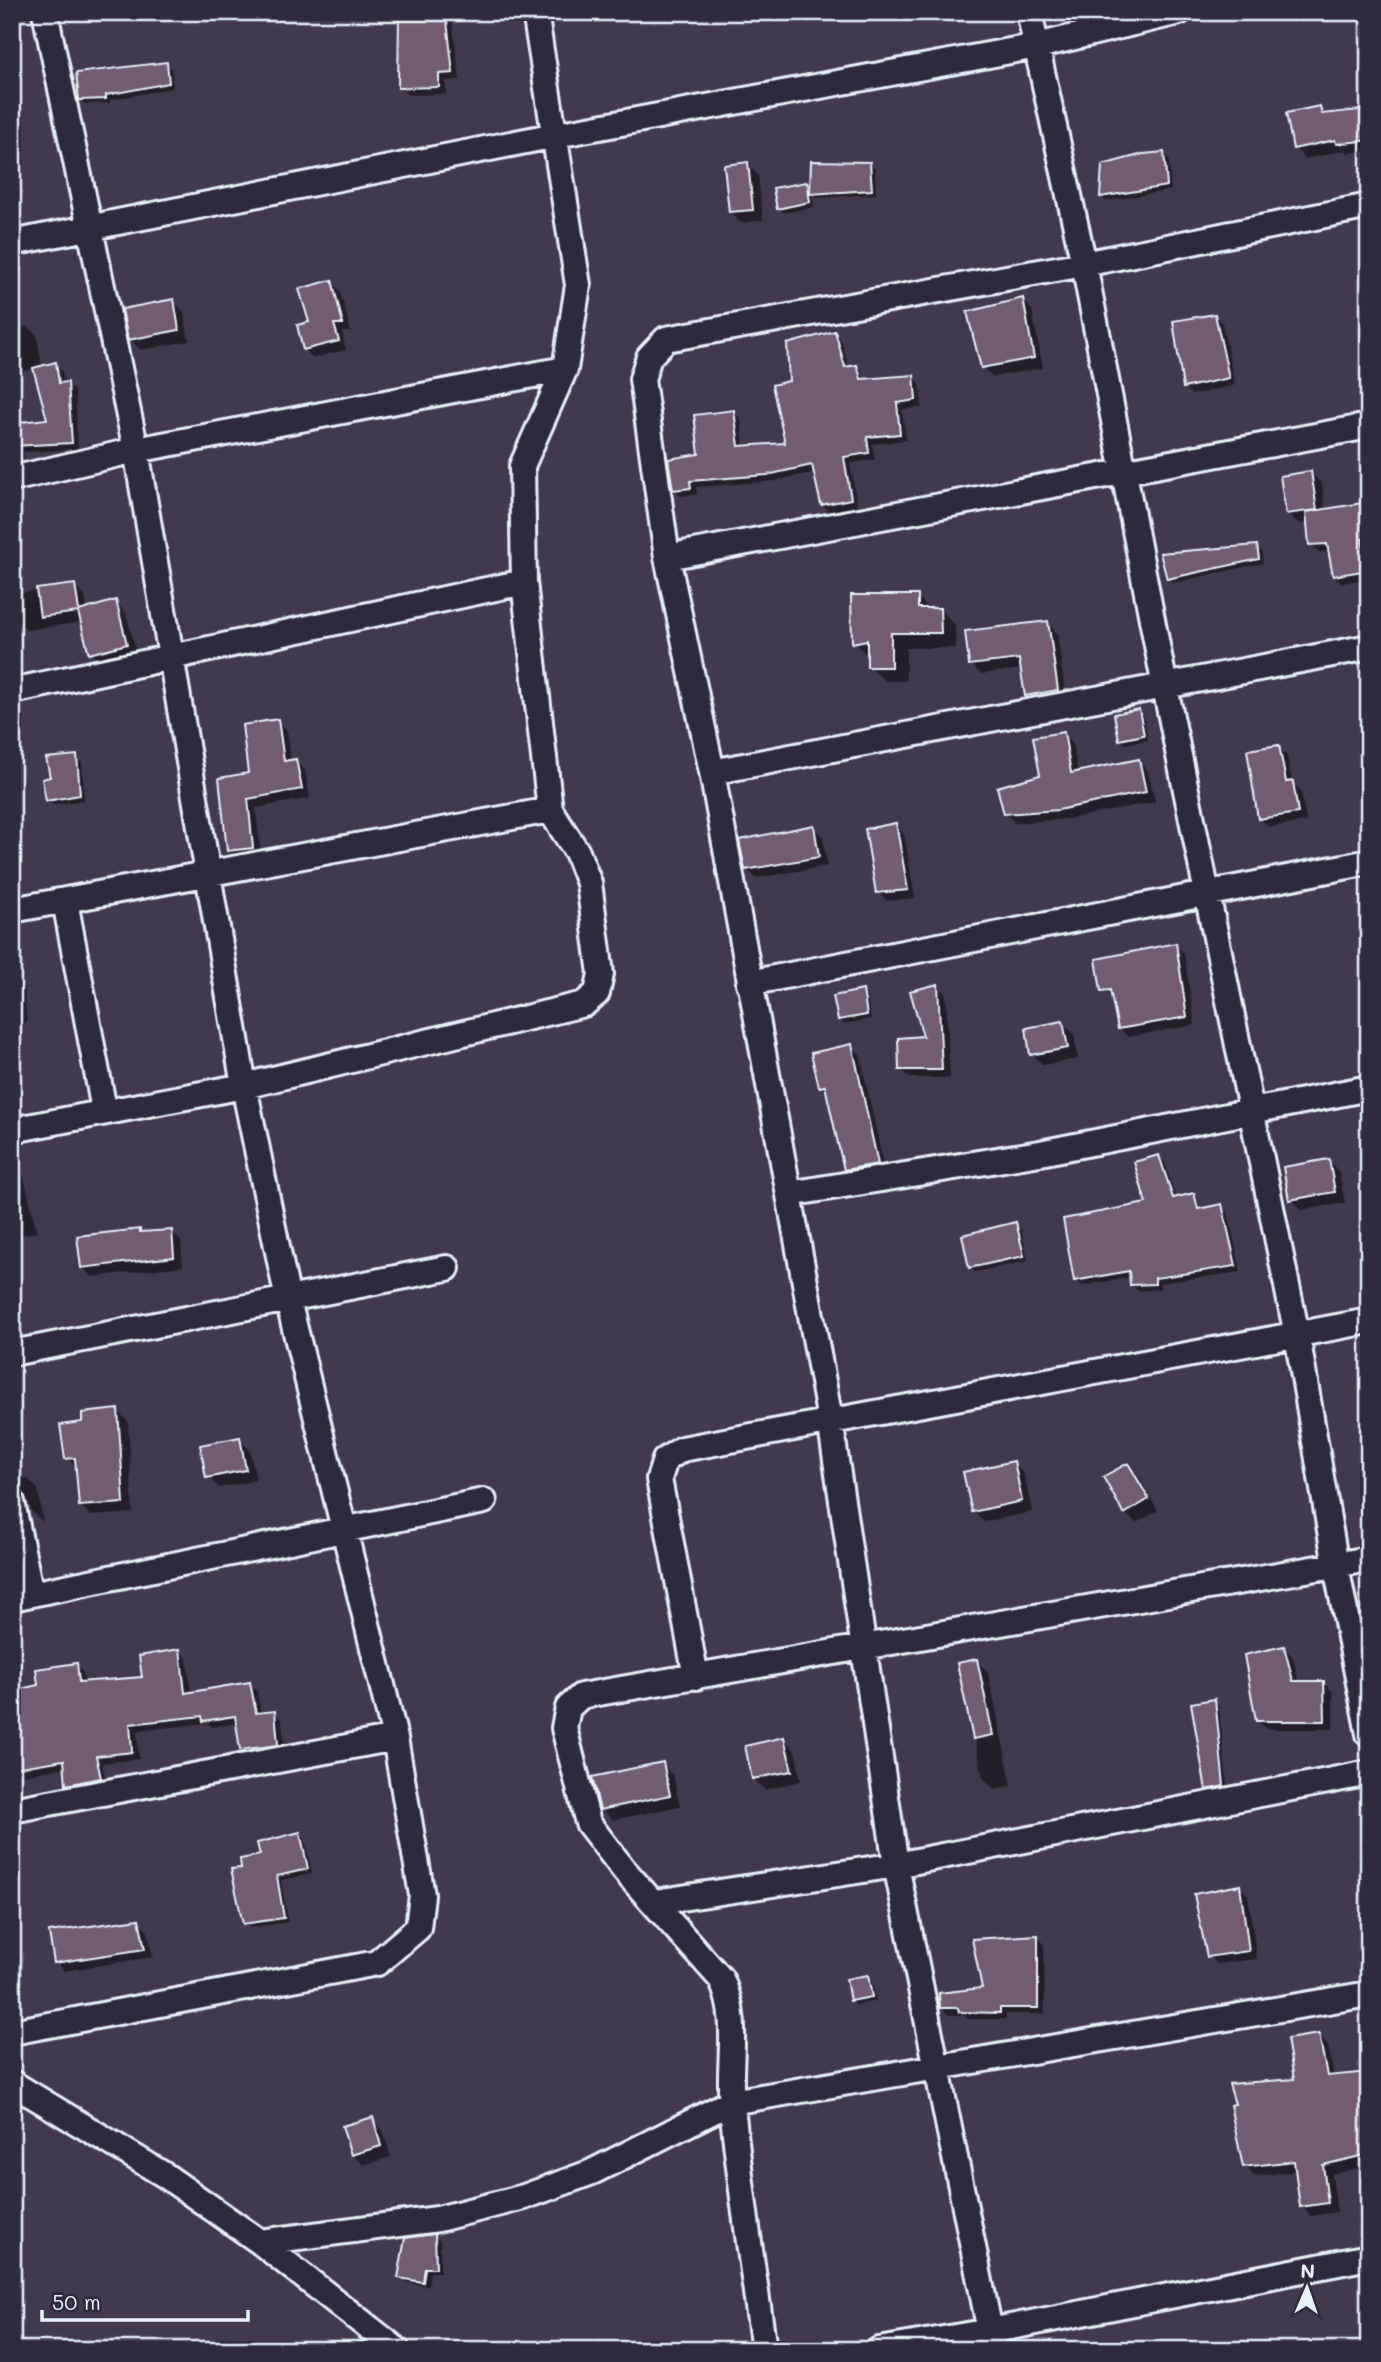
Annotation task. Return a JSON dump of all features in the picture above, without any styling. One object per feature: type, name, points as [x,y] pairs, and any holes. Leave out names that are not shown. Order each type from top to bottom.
[{"type":"street","points":[[12,2032],[377,1963],[418,1928],[422,1895],[395,1738],[288,1300],[244,1086],[136,450],[45,12]]},
{"type":"street","points":[[12,1130],[104,1110],[244,1086],[584,1004],[597,993],[601,974],[585,868],[550,810],[524,582],[522,466],[565,369],[578,285],[535,12]]},
{"type":"street","points":[[1029,12],[1084,264],[1122,471],[1297,1335],[1336,1566],[1369,1734]]},
{"type":"street","points":[[12,243],[556,135],[1037,46],[1180,12]]},
{"type":"street","points":[[992,2340],[896,1865],[866,1648],[830,1420],[712,772],[667,557],[642,379],[649,357],[666,339],[1084,264],[1369,206]]},
{"type":"street","points":[[12,479],[136,450],[565,369]]},
{"type":"street","points":[[667,557],[1369,426]]},
{"type":"street","points":[[12,691],[524,582]]},
{"type":"street","points":[[712,772],[1369,647]]},
{"type":"street","points":[[12,910],[550,810]]},
{"type":"street","points":[[750,983],[1369,862]]},
{"type":"street","points":[[65,901],[104,1110]]},
{"type":"street","points":[[789,1194],[1041,1153],[1252,1114],[1369,1088]]},
{"type":"street","points":[[12,1353],[447,1268]]},
{"type":"street","points":[[696,1677],[659,1479],[666,1460],[682,1449],[1369,1321]]},
{"type":"street","points":[[12,1502],[22,1596],[484,1502]]},
{"type":"street","points":[[764,2350],[731,2102],[734,2023],[731,1999],[721,1979],[624,1870],[588,1823],[564,1728],[568,1708],[581,1696],[1369,1559]]},
{"type":"street","points":[[12,1810],[395,1738]]},
{"type":"street","points":[[655,1902],[896,1865],[1369,1773]]},
{"type":"street","points":[[260,2242],[438,2219],[524,2197],[592,2172],[731,2102],[1369,1994]]},
{"type":"street","points":[[12,2083],[166,2176],[260,2242],[397,2350]]},
{"type":"street","points":[[879,2350],[992,2340],[1369,2257]]},
{"type":"building","points":[[403,12],[446,12],[453,73],[439,74],[439,87],[398,88],[399,16],[404,16]]},
{"type":"building","points":[[167,62],[169,83],[106,95],[106,99],[79,100],[76,73]]},
{"type":"building","points":[[1320,106],[1322,114],[1369,109],[1369,140],[1336,144],[1335,140],[1293,149],[1286,113]]},
{"type":"building","points":[[1164,152],[1167,186],[1100,197],[1102,165],[1143,154]]},
{"type":"building","points":[[811,161],[870,162],[872,190],[810,194]]},
{"type":"building","points":[[748,162],[753,210],[729,212],[724,165]]},
{"type":"building","points":[[807,182],[810,202],[777,209],[773,188]]},
{"type":"building","points":[[332,280],[343,324],[334,324],[339,341],[303,350],[297,325],[309,322],[299,289]]},
{"type":"building","points":[[1023,298],[1034,358],[981,368],[967,312]]},
{"type":"building","points":[[174,299],[179,330],[128,340],[122,309]]},
{"type":"building","points":[[1215,314],[1229,378],[1183,388],[1173,321]]},
{"type":"building","points":[[835,331],[845,367],[857,365],[861,379],[914,375],[916,400],[897,403],[900,434],[867,437],[869,453],[844,457],[851,499],[821,505],[812,465],[767,475],[690,481],[691,488],[673,490],[668,459],[699,454],[694,415],[734,410],[739,446],[785,443],[772,385],[789,381],[787,344]]},
{"type":"building","points":[[56,362],[59,383],[68,382],[72,443],[12,446],[12,423],[47,419],[33,368]]},
{"type":"building","points":[[1311,471],[1317,510],[1286,514],[1280,476]]},
{"type":"building","points":[[1369,502],[1369,538],[1362,539],[1368,570],[1333,576],[1327,544],[1309,545],[1306,512]]},
{"type":"building","points":[[1257,545],[1259,559],[1167,579],[1160,553]]},
{"type":"building","points":[[75,584],[79,611],[116,600],[127,644],[89,654],[78,612],[40,617],[36,589]]},
{"type":"building","points":[[851,595],[918,595],[918,608],[940,608],[941,633],[891,633],[891,667],[867,667],[867,640],[852,643]]},
{"type":"building","points":[[1048,621],[1058,690],[1025,696],[1019,659],[969,665],[965,631]]},
{"type":"building","points":[[1139,709],[1144,735],[1119,740],[1114,714]]},
{"type":"building","points":[[278,719],[284,761],[296,759],[302,789],[248,799],[253,848],[227,851],[219,778],[248,773],[242,725]]},
{"type":"building","points":[[1064,732],[1071,773],[1139,759],[1146,792],[1058,810],[1004,814],[997,787],[1040,775],[1033,737]]},
{"type":"building","points":[[1279,745],[1286,782],[1293,781],[1298,813],[1258,819],[1247,750]]},
{"type":"building","points":[[77,755],[80,795],[46,801],[42,779],[50,777],[46,758]]},
{"type":"building","points":[[896,823],[908,890],[876,893],[865,829]]},
{"type":"building","points":[[814,825],[819,857],[745,870],[739,840]]},
{"type":"building","points":[[1176,943],[1187,1017],[1118,1029],[1110,990],[1101,991],[1096,959]]},
{"type":"building","points":[[938,984],[942,1070],[899,1070],[898,1038],[923,1036],[910,991]]},
{"type":"building","points":[[863,990],[867,1015],[838,1020],[833,996]]},
{"type":"building","points":[[1063,1021],[1068,1048],[1030,1055],[1026,1028]]},
{"type":"building","points":[[852,1044],[878,1164],[844,1170],[825,1086],[819,1087],[811,1053]]},
{"type":"building","points":[[1159,1155],[1173,1198],[1194,1193],[1198,1209],[1222,1204],[1236,1266],[1155,1278],[1155,1284],[1130,1285],[1129,1271],[1074,1281],[1063,1219],[1146,1203],[1134,1162]]},
{"type":"building","points":[[1329,1159],[1335,1192],[1289,1200],[1283,1167]]},
{"type":"building","points":[[1016,1222],[1024,1256],[969,1268],[962,1235]]},
{"type":"building","points":[[140,1229],[140,1232],[172,1230],[174,1257],[81,1268],[77,1236]]},
{"type":"building","points":[[118,1409],[124,1503],[79,1506],[75,1458],[65,1459],[60,1425],[82,1422],[82,1413]]},
{"type":"building","points":[[240,1437],[246,1470],[206,1478],[200,1445]]},
{"type":"building","points":[[1014,1461],[1022,1501],[972,1512],[963,1472]]},
{"type":"building","points":[[1128,1463],[1149,1499],[1124,1514],[1103,1477]]},
{"type":"building","points":[[1284,1646],[1293,1681],[1324,1681],[1325,1721],[1256,1721],[1244,1655]]},
{"type":"building","points":[[180,1649],[185,1693],[250,1682],[256,1713],[275,1711],[278,1745],[240,1750],[235,1716],[203,1721],[202,1716],[130,1724],[132,1752],[96,1756],[101,1778],[66,1785],[64,1760],[14,1768],[12,1691],[38,1685],[36,1669],[77,1663],[79,1682],[142,1677],[139,1656]]},
{"type":"building","points":[[977,1659],[993,1735],[973,1739],[957,1663]]},
{"type":"building","points":[[1215,1699],[1224,1786],[1206,1790],[1191,1703]]},
{"type":"building","points":[[784,1737],[792,1771],[752,1779],[745,1746]]},
{"type":"building","points":[[663,1762],[670,1795],[600,1810],[592,1777]]},
{"type":"building","points":[[300,1832],[308,1869],[277,1876],[284,1918],[243,1924],[231,1869],[241,1868],[240,1859],[260,1855],[257,1843]]},
{"type":"building","points":[[1240,1885],[1249,1951],[1207,1957],[1194,1894]]},
{"type":"building","points":[[139,1919],[145,1949],[54,1963],[49,1932]]},
{"type":"building","points":[[1038,1935],[1038,2008],[1000,2008],[1000,2013],[959,2012],[958,2008],[940,2008],[939,1993],[982,1988],[972,1939]]},
{"type":"building","points":[[868,1975],[872,1997],[850,2001],[846,1979]]},
{"type":"building","points":[[1319,2034],[1327,2076],[1369,2072],[1369,2154],[1323,2165],[1328,2203],[1300,2207],[1294,2161],[1243,2167],[1230,2105],[1235,2104],[1229,2084],[1294,2079],[1287,2039]]},
{"type":"building","points":[[373,2117],[381,2146],[351,2155],[342,2126]]},
{"type":"building","points":[[435,2234],[436,2268],[425,2268],[423,2282],[398,2278],[405,2238]]}]
